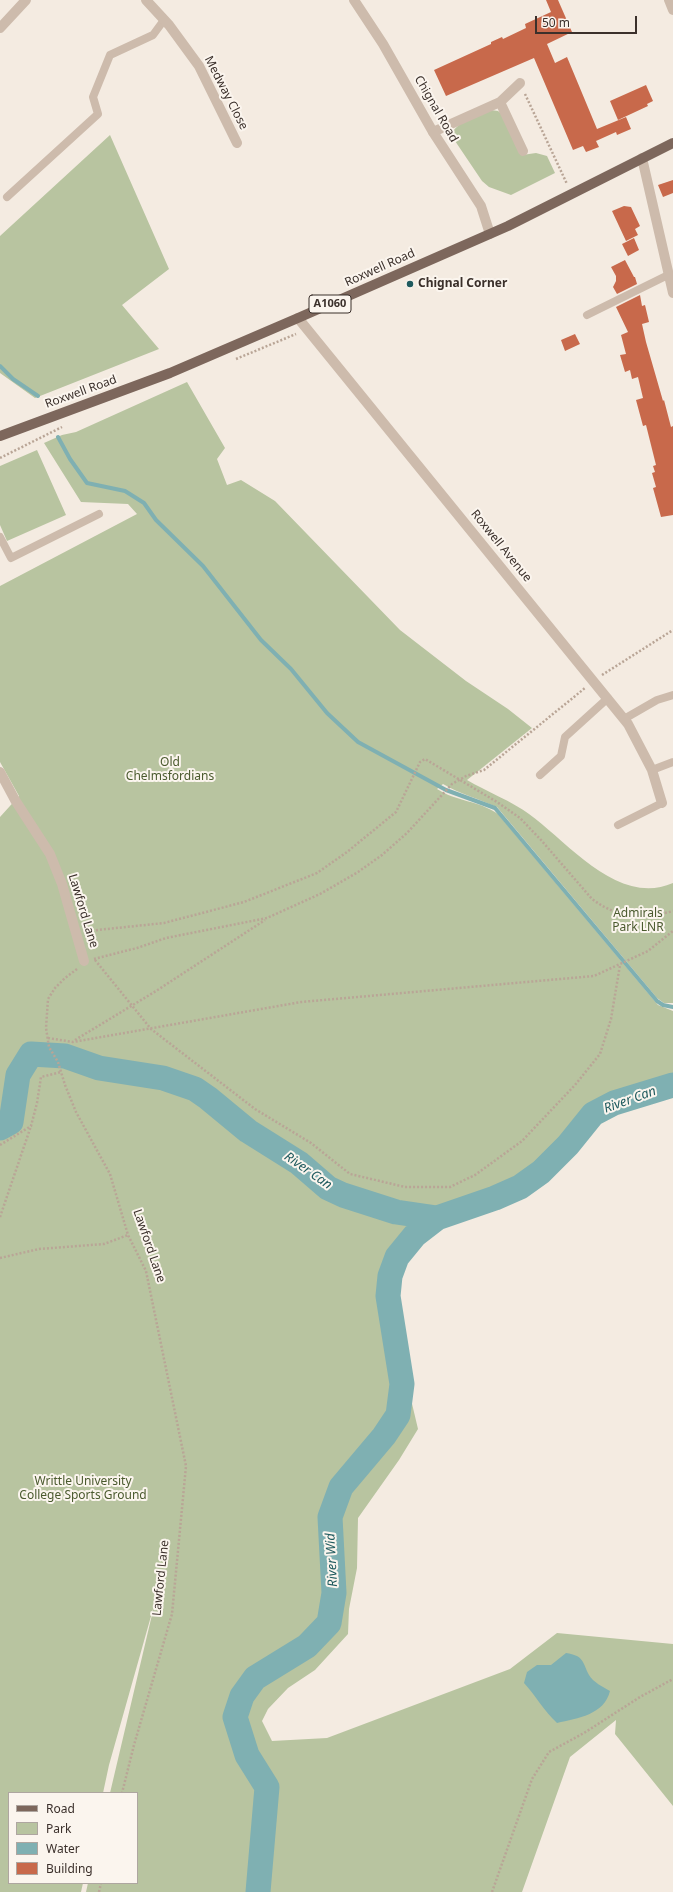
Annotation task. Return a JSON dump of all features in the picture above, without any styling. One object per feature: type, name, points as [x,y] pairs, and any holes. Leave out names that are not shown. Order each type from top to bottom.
[{"type":"main road","name":"Roxwell Road","points":[[0,436],[170,373],[298,318],[490,234],[673,143]]},
{"type":"street","points":[[0,28],[26,0]]},
{"type":"street","name":"Medway Close","points":[[146,0],[164,20],[199,66],[237,144]]},
{"type":"street","name":"Chignal Road","points":[[354,0],[383,44],[433,132],[480,206],[490,234]]},
{"type":"street","points":[[669,0],[673,10]]},
{"type":"street","points":[[433,132],[500,102],[520,83]]},
{"type":"street","points":[[500,102],[523,151]]},
{"type":"street","points":[[642,158],[673,293]]},
{"type":"street","name":"Roxwell Avenue","points":[[298,318],[624,719],[652,770],[662,803]]},
{"type":"street","name":"Lawford Lane","points":[[0,772],[15,800],[50,854],[62,884],[69,912],[89,960]]},
{"type":"lane","points":[[7,197],[98,114],[93,97],[110,55],[153,35],[164,20]]},
{"type":"lane","points":[[587,315],[668,275]]},
{"type":"lane","points":[[0,537],[11,558],[99,514]]},
{"type":"lane","points":[[624,719],[657,700],[673,695]]},
{"type":"lane","points":[[540,775],[561,756],[565,738],[608,698]]},
{"type":"lane","points":[[652,770],[673,762]]},
{"type":"lane","points":[[618,825],[662,803]]},
{"type":"path","points":[[520,83],[571,193]]},
{"type":"path","points":[[73,1042],[267,918],[320,894],[358,872],[407,833],[446,790],[458,780],[484,770],[594,681],[673,630]]},
{"type":"path","points":[[77,932],[114,930],[164,923],[244,902],[317,873],[347,852],[396,812],[420,762],[425,759],[497,802],[520,818],[592,899],[600,905],[611,911],[645,917],[673,911]]},
{"type":"path","points":[[267,918],[166,938],[137,948],[89,960],[151,1029],[249,1104],[311,1143],[350,1174],[404,1187],[450,1187],[475,1175],[522,1141],[575,1085],[600,1054],[611,1019],[620,965]]},
{"type":"path","points":[[48,1038],[73,1042],[302,1002],[594,976],[648,951],[673,931]]},
{"type":"path","name":"Lawford Lane","points":[[89,960],[65,978],[55,988],[48,999],[46,1028],[49,1047],[58,1062],[76,1112],[110,1174],[128,1235],[146,1271],[186,1466],[172,1614],[134,1745],[122,1792]]},
{"type":"path","points":[[0,1217],[31,1126],[37,1103],[41,1076],[61,1072]]},
{"type":"path","points":[[0,1145],[31,1126]]},
{"type":"path","points":[[0,1258],[39,1249],[104,1244],[128,1235]]},
{"type":"path","points":[[492,1892],[532,1779],[549,1752],[584,1733],[640,1697],[673,1679]]},
{"type":"green space","points":[[491,110],[498,111],[502,114],[522,155],[536,153],[547,156],[555,173],[511,195],[489,187],[482,181],[451,135],[458,126]]},
{"type":"green space","points":[[110,135],[169,269],[122,305],[159,349],[35,398],[0,373],[0,236]]},
{"type":"green space","points":[[187,382],[225,448],[217,459],[227,485],[241,480],[275,501],[400,630],[466,681],[508,709],[532,728],[467,780],[529,814],[595,868],[614,879],[633,886],[653,888],[673,883],[673,1003],[664,1003],[657,998],[497,807],[463,794],[443,784],[437,789],[452,796],[483,806],[498,814],[658,1005],[673,1011],[673,1092],[642,1100],[620,1108],[601,1119],[587,1132],[573,1151],[562,1162],[536,1184],[512,1198],[449,1221],[437,1227],[421,1239],[408,1254],[395,1282],[393,1302],[404,1368],[418,1429],[399,1460],[358,1518],[357,1568],[349,1609],[348,1634],[315,1670],[288,1688],[268,1709],[262,1721],[272,1741],[327,1738],[510,1669],[557,1633],[673,1644],[673,1806],[615,1734],[616,1720],[570,1757],[522,1892],[86,1892],[88,1884],[138,1884],[138,1792],[110,1792],[155,1602],[109,1765],[103,1792],[8,1792],[8,1884],[83,1884],[81,1892],[0,1892],[0,817],[19,796],[0,762],[0,586],[137,514],[128,504],[81,502],[44,443],[62,435],[76,432]]},
{"type":"green space","points":[[37,450],[66,515],[7,541],[0,525],[0,466]]},
{"type":"water","points":[[566,1653],[572,1654],[582,1660],[591,1678],[610,1691],[607,1699],[596,1710],[581,1717],[557,1723],[548,1714],[524,1683],[527,1672],[537,1665],[551,1665]]},
{"type":"building","points":[[546,0],[558,0],[572,32],[547,44],[555,63],[567,57],[597,129],[626,117],[631,129],[617,135],[616,132],[596,141],[599,147],[586,152],[583,146],[573,150],[534,58],[446,96],[434,70],[491,44],[491,42],[502,37],[503,39],[526,28],[525,24],[551,12]]},
{"type":"building","points":[[646,85],[653,101],[647,104],[648,106],[618,120],[610,101]]},
{"type":"building","points":[[673,180],[673,193],[663,197],[658,185]]},
{"type":"building","points":[[624,206],[631,207],[640,226],[635,229],[638,235],[626,241],[612,211]]},
{"type":"building","points":[[634,238],[639,250],[628,256],[622,244]]},
{"type":"building","points":[[625,260],[635,277],[637,284],[617,294],[613,287],[616,281],[616,276],[611,267]]},
{"type":"building","points":[[640,295],[642,306],[645,305],[649,322],[642,324],[646,342],[671,427],[673,426],[673,515],[661,517],[653,488],[656,487],[652,473],[655,472],[653,466],[656,465],[646,425],[643,426],[636,400],[643,398],[638,377],[632,379],[630,370],[625,372],[620,355],[626,354],[621,335],[628,332],[616,307]]},
{"type":"building","points":[[575,334],[580,344],[565,351],[561,340]]},
{"type":"waterway","points":[[0,366],[13,379],[38,396]]},
{"type":"waterway","points":[[58,437],[70,459],[87,483],[125,491],[144,503],[156,520],[203,566],[261,640],[291,669],[327,713],[358,742],[446,790],[495,808],[657,1001],[663,1005],[673,1007]]},
{"type":"waterway","name":"River Can","points":[[0,1128],[11,1122],[18,1075],[31,1054],[65,1056],[99,1068],[163,1078],[195,1089],[248,1131],[299,1163],[328,1188],[343,1195],[396,1212],[437,1218],[495,1198],[520,1187],[541,1172],[568,1145],[593,1114],[614,1103],[673,1085]]},
{"type":"waterway","name":"River Wid","points":[[258,1892],[267,1787],[247,1755],[235,1717],[242,1696],[255,1678],[307,1646],[329,1623],[334,1593],[330,1517],[341,1487],[384,1436],[398,1415],[402,1384],[388,1296],[390,1276],[397,1257],[415,1235],[437,1218]]},
{"type":"place","name":"Chignal Corner","points":[[410,284]]},
{"type":"park label","name":"Old Chelmsfordians","points":[[170,770]]},
{"type":"park label","name":"Admirals Park LNR","points":[[638,921]]},
{"type":"park label","name":"Writtle University College Sports Ground","points":[[83,1489]]}]
